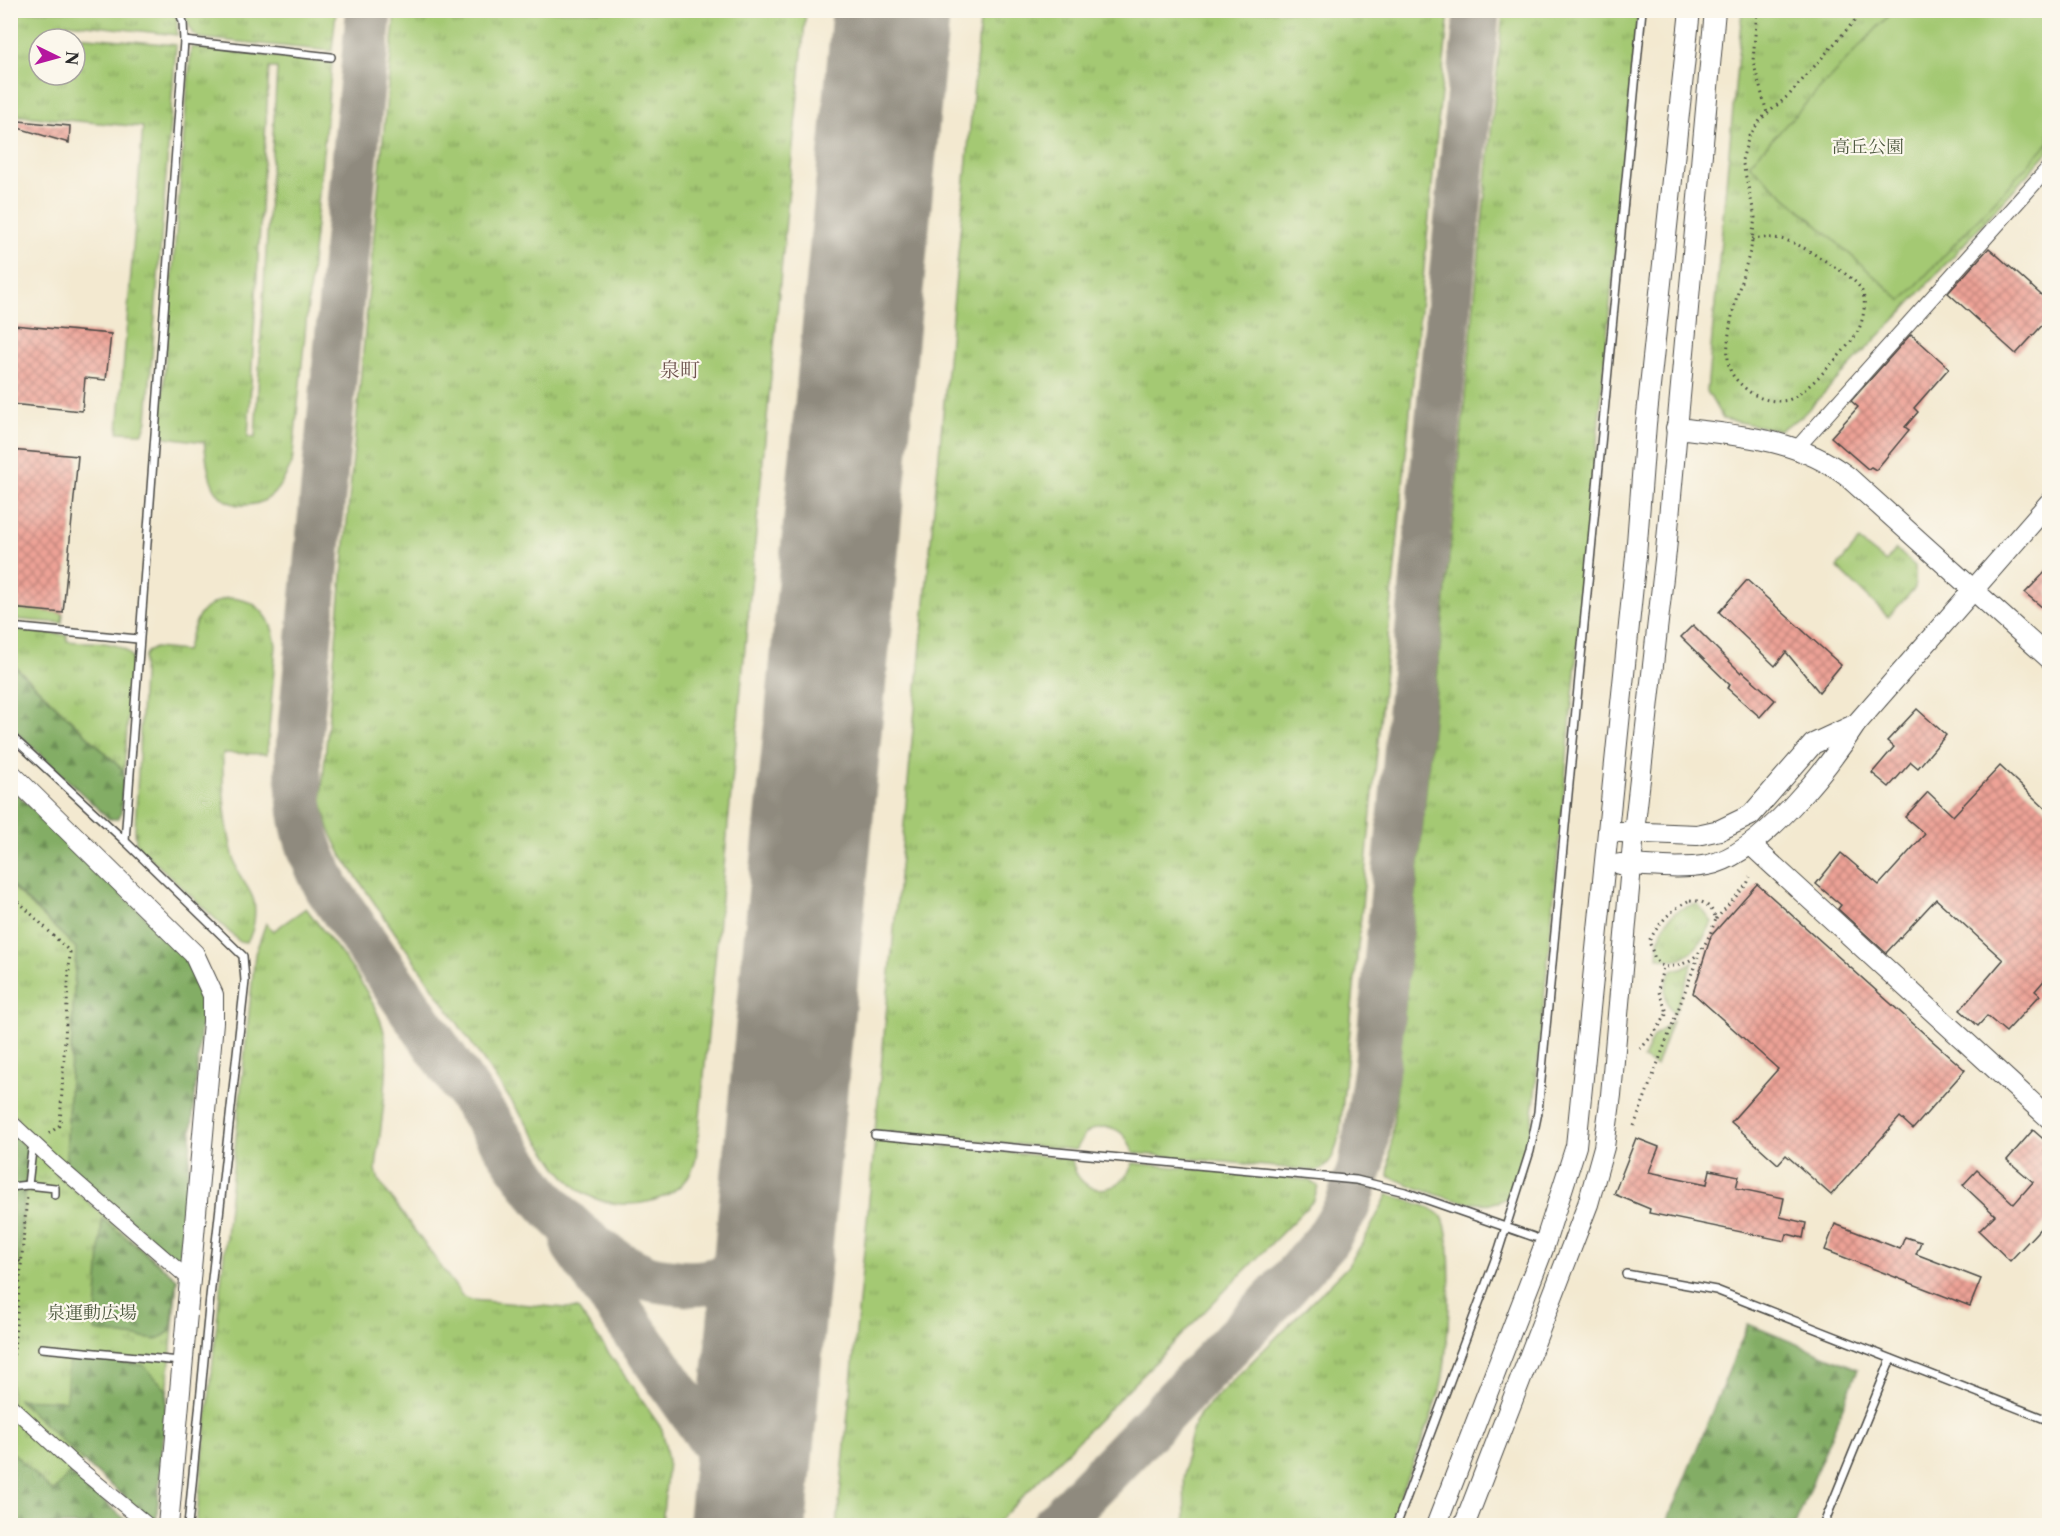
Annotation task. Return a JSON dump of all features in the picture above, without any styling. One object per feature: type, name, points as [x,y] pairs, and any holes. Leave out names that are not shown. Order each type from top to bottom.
[{"type":"street","points":[[1436,1526],[1543,1248],[1576,1146],[1636,556],[1646,424],[1690,10]]},
{"type":"street","points":[[1464,1526],[1588,1204],[1604,1147],[1611,1095],[1634,832],[1666,551],[1715,10]]},
{"type":"street","points":[[1797,448],[2049,166]]},
{"type":"street","points":[[1676,428],[1763,439],[1797,448],[1825,461],[1848,477],[2049,659]]},
{"type":"street","points":[[1605,864],[1710,865],[1751,845],[1769,829],[1836,754],[1856,724],[2049,502]]},
{"type":"street","points":[[1608,831],[1697,835],[1720,830],[1751,815],[1813,744],[1856,724]]},
{"type":"street","points":[[10,773],[194,954],[213,996],[213,1022],[168,1526]]},
{"type":"street","points":[[1751,845],[2049,1119]]},
{"type":"street","points":[[10,1121],[190,1280]]},
{"type":"street","points":[[10,1405],[75,1465],[149,1526]]},
{"type":"lane","points":[[125,841],[138,639],[184,40],[183,22],[179,10]]},
{"type":"lane","points":[[1396,1526],[1507,1225],[1530,1151],[1538,1112],[1642,10]]},
{"type":"lane","points":[[184,40],[331,57]]},
{"type":"lane","points":[[10,627],[138,639]]},
{"type":"lane","points":[[10,735],[125,841],[243,956],[245,981],[210,1297],[188,1526]]},
{"type":"lane","points":[[875,1135],[1356,1180],[1405,1192],[1507,1225],[1534,1237]]},
{"type":"lane","points":[[28,1185],[32,1150],[36,1146]]},
{"type":"lane","points":[[10,1187],[28,1185],[56,1188],[55,1194]]},
{"type":"lane","points":[[1626,1274],[1716,1290],[2049,1421]]},
{"type":"lane","points":[[42,1348],[183,1361]]},
{"type":"lane","points":[[1823,1526],[1891,1359]]},
{"type":"lane","points":[[2044,1526],[2049,1512]]},
{"type":"path","points":[[1757,10],[1753,61],[1767,114]]},
{"type":"path","points":[[1752,239],[1773,236],[1791,242],[1848,275],[1862,292],[1864,318],[1857,333],[1805,392],[1790,400],[1771,401],[1749,392],[1732,378],[1728,359],[1730,334],[1755,217],[1742,160],[1749,136],[1767,114],[1790,94],[1864,10]]},
{"type":"path","points":[[1634,1126],[1698,956],[1716,919],[1747,884],[1750,877]]},
{"type":"path","points":[[10,893],[70,952],[60,1125],[36,1146]]},
{"type":"path","points":[[1698,956],[1681,966],[1664,967],[1655,959],[1649,941],[1659,923],[1674,908],[1690,900],[1703,901],[1713,910],[1716,919]]},
{"type":"path","points":[[1640,1049],[1654,1030],[1663,1023],[1667,1012],[1658,990],[1664,967]]},
{"type":"path","points":[[11,1385],[28,1190],[55,1194]]},
{"type":"path","points":[[10,1253],[21,1262]]},
{"type":"path","points":[[10,1332],[15,1335]]},
{"type":"green space","points":[[19,11],[170,11],[177,19],[177,35],[68,23],[67,27],[27,27],[27,87],[87,87],[87,37],[176,45],[147,420],[143,433],[118,432],[143,127],[11,115],[11,31],[17,31]]},
{"type":"green space","points":[[184,11],[336,11],[332,51],[199,38],[192,33]]},
{"type":"green space","points":[[395,11],[806,11],[696,1159],[690,1175],[679,1187],[665,1196],[649,1201],[632,1204],[599,1200],[580,1191],[557,1167],[342,856],[329,829],[321,799]]},
{"type":"green space","points":[[981,11],[1449,11],[1340,1132],[1331,1160],[1317,1171],[1133,1153],[1126,1138],[1120,1132],[1108,1127],[1085,1134],[1076,1150],[875,1131]]},
{"type":"green space","points":[[1503,11],[1638,11],[1534,1105],[1525,1161],[1514,1190],[1504,1199],[1489,1203],[1472,1203],[1434,1194],[1388,1176]]},
{"type":"green space","name":"高丘公園","points":[[1742,11],[2049,11],[2049,151],[1903,311],[1801,417],[1779,430],[1723,419],[1707,391]]},
{"type":"green space","points":[[1893,11],[2050,11],[2049,142],[1902,301],[1749,164]]},
{"type":"green space","points":[[191,47],[332,63],[292,464],[280,486],[269,497],[254,504],[237,505],[217,492],[209,474],[204,442],[166,437],[160,429]],"holes":[[[269,68],[277,68],[255,438],[248,437]]]},
{"type":"green space","points":[[1859,541],[1886,562],[1896,549],[1915,566],[1915,588],[1888,617],[1837,567]]},
{"type":"green space","points":[[227,598],[247,601],[262,611],[271,625],[276,645],[267,754],[223,753],[227,826],[237,869],[254,902],[254,924],[246,942],[239,941],[141,849],[136,842],[135,830],[144,657],[147,652],[155,648],[186,651],[198,617],[208,606]]},
{"type":"green space","points":[[11,608],[63,613],[62,623],[11,619]]},
{"type":"green space","points":[[10,629],[67,635],[67,641],[113,644],[128,652],[132,658],[124,771],[11,662]]},
{"type":"green space","points":[[10,662],[124,771],[121,814],[118,819],[109,819],[11,727]]},
{"type":"green space","points":[[10,787],[178,948],[197,981],[202,1014],[180,1264],[66,1163],[76,948],[11,885]]},
{"type":"green space","name":"泉運動広場","points":[[10,885],[76,948],[66,1163],[56,1174],[177,1279],[156,1524],[83,1461],[53,1492],[11,1451],[10,1126],[18,1118],[10,1111]]},
{"type":"green space","points":[[1698,904],[1712,922],[1697,946],[1684,957],[1667,960],[1658,957],[1660,937],[1672,915],[1688,906]]},
{"type":"green space","points":[[306,908],[360,980],[377,1011],[383,1028],[387,1059],[376,1170],[379,1181],[463,1297],[471,1300],[578,1309],[662,1429],[668,1461],[662,1525],[196,1525],[255,954],[266,923],[273,931]]},
{"type":"green space","points":[[1693,962],[1674,1015],[1665,992],[1669,975],[1673,970]]},
{"type":"green space","points":[[1672,1021],[1656,1066],[1643,1059],[1653,1036]]},
{"type":"green space","points":[[11,1133],[28,1149],[11,1354]]},
{"type":"green space","points":[[875,1138],[1072,1159],[1082,1181],[1090,1187],[1100,1189],[1119,1183],[1133,1163],[1308,1180],[1318,1186],[1314,1200],[995,1525],[837,1526]]},
{"type":"green space","points":[[1388,1194],[1425,1206],[1442,1217],[1449,1250],[1450,1275],[1446,1355],[1440,1390],[1401,1493],[1401,1505],[1393,1525],[1185,1526],[1186,1453],[1201,1412],[1347,1267]]},
{"type":"green space","points":[[102,1219],[177,1279],[171,1331],[157,1340],[95,1331]]},
{"type":"green space","points":[[1748,1324],[1858,1369],[1795,1525],[1666,1524]]},
{"type":"green space","points":[[69,1357],[143,1365],[167,1390],[156,1524],[83,1461],[18,1399],[66,1401]]},
{"type":"green space","points":[[11,1451],[53,1492],[70,1473],[132,1525],[11,1525]]},
{"type":"building","points":[[19,121],[70,126],[69,143],[18,128]]},
{"type":"building","points":[[1989,248],[2049,302],[2049,318],[2016,354],[1948,293]]},
{"type":"building","points":[[13,325],[111,334],[106,380],[85,378],[82,411],[10,404]]},
{"type":"building","points":[[1911,334],[1949,368],[1914,408],[1918,412],[1905,427],[1909,430],[1876,470],[1871,467],[1868,469],[1831,437],[1858,407],[1851,401]]},
{"type":"building","points":[[10,450],[78,456],[63,613],[10,608]]},
{"type":"building","points":[[2049,568],[2049,613],[2025,593]]},
{"type":"building","points":[[1747,580],[1841,665],[1819,692],[1786,652],[1775,666],[1719,612]]},
{"type":"building","points":[[1693,625],[1741,673],[1742,671],[1775,700],[1760,717],[1727,688],[1730,685],[1681,637]]},
{"type":"building","points":[[1917,709],[1946,735],[1918,768],[1911,762],[1889,787],[1872,773],[1894,747],[1887,741]]},
{"type":"building","points":[[2000,766],[2049,812],[2049,975],[2035,991],[2040,995],[2006,1032],[1987,1016],[1978,1026],[1960,1010],[2003,960],[1936,899],[1886,953],[1838,909],[1841,905],[1816,884],[1841,853],[1879,885],[1925,834],[1905,817],[1928,792],[1953,816]]},
{"type":"building","points":[[1757,884],[1965,1070],[1913,1129],[1900,1117],[1831,1195],[1786,1155],[1778,1164],[1731,1122],[1778,1069],[1693,993],[1711,936]]},
{"type":"building","points":[[2033,1130],[2049,1144],[2044,1151],[2049,1156],[2049,1219],[2010,1261],[1979,1231],[1995,1215],[1963,1185],[1977,1170],[2014,1204],[2033,1182],[2007,1160]]},
{"type":"building","points":[[1636,1138],[1659,1147],[1649,1172],[1707,1184],[1710,1170],[1739,1176],[1736,1188],[1784,1198],[1780,1217],[1806,1223],[1803,1238],[1787,1234],[1785,1241],[1649,1213],[1650,1209],[1614,1194]]},
{"type":"building","points":[[1835,1224],[1900,1249],[1905,1237],[1921,1242],[1916,1254],[1981,1279],[1970,1306],[1825,1250]]},
{"type":"taxiway","points":[[369,10],[298,755],[303,824],[312,855],[328,889],[536,1190],[572,1229],[600,1251],[630,1270],[649,1278],[694,1283],[713,1281],[730,1275],[744,1265],[755,1252],[773,1220],[779,1200]]},
{"type":"taxiway","points":[[1054,1526],[1279,1294],[1326,1241],[1347,1207],[1362,1163],[1377,1065],[1477,10]]},
{"type":"taxiway","points":[[574,1245],[725,1460],[747,1526]]},
{"type":"runway","points":[[747,1526],[891,10]]},
{"type":"district","name":"泉町","points":[[680,370]]}]
